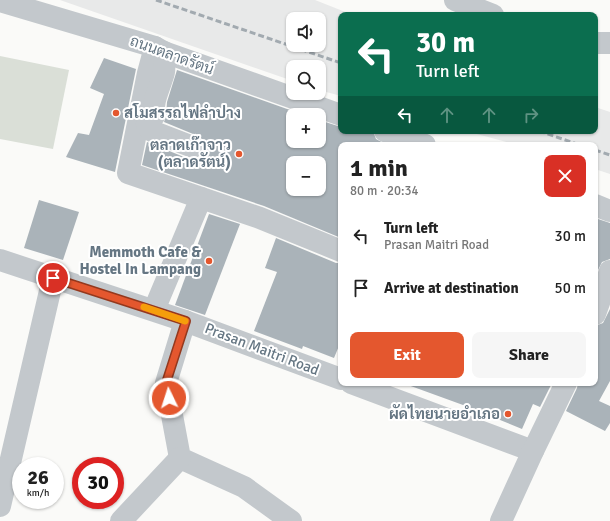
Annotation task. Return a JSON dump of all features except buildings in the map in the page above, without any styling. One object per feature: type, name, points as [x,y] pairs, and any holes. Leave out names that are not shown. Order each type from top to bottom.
[{"type":"street","points":[[456,0],[486,12]]},
{"type":"street","name":"ถนนตลาดรัตน์","points":[[0,1],[160,50],[338,114]]},
{"type":"street","points":[[598,43],[610,43]]},
{"type":"street","points":[[160,50],[164,71],[155,96],[153,108],[154,116],[147,124],[148,127],[154,132],[193,147]]},
{"type":"street","points":[[160,50],[148,73],[128,172],[338,244]]},
{"type":"street","points":[[394,134],[416,142]]},
{"type":"street","points":[[154,310],[201,198]]},
{"type":"street","points":[[598,206],[610,211]]},
{"type":"street","name":"Prasan Maitri Road","points":[[0,260],[186,321],[338,378]]},
{"type":"street","points":[[598,305],[610,271]]},
{"type":"street","points":[[0,506],[53,278]]},
{"type":"street","points":[[180,458],[166,383],[186,321]]},
{"type":"street","points":[[359,386],[533,451]]},
{"type":"street","points":[[501,521],[565,386]]},
{"type":"street","points":[[121,521],[180,458]]},
{"type":"street","points":[[180,458],[244,487],[291,521]]},
{"type":"shaded area","points":[[60,0],[315,0],[345,12],[338,12],[338,95],[326,92],[326,60],[286,60],[286,79]]},
{"type":"shaded area","points":[[0,56],[69,70],[53,149],[0,139]]},
{"type":"shaded area","points":[[598,108],[610,112],[610,174],[598,170],[598,142],[506,142],[477,134],[598,134]]},
{"type":"railway","points":[[156,0],[338,62]]},
{"type":"railway","points":[[548,134],[571,142]]},
{"type":"railway","points":[[598,151],[610,155]]},
{"type":"slow traffic","points":[[144,307],[185,321]]},
{"type":"place","name":"สโมสรรถไฟลำปาง","points":[[116,113]]},
{"type":"place","name":"ตลาดเก๊าจาว (ตลาดรัตน์)","points":[[239,154]]},
{"type":"place","name":"Memmoth Cafe & Hostel In Lampang","points":[[209,261]]},
{"type":"place","name":"ผัดไทยนายอำเภอ","points":[[508,414]]},
{"type":"route","points":[[53,278],[186,321],[166,383],[169,398]]}]
